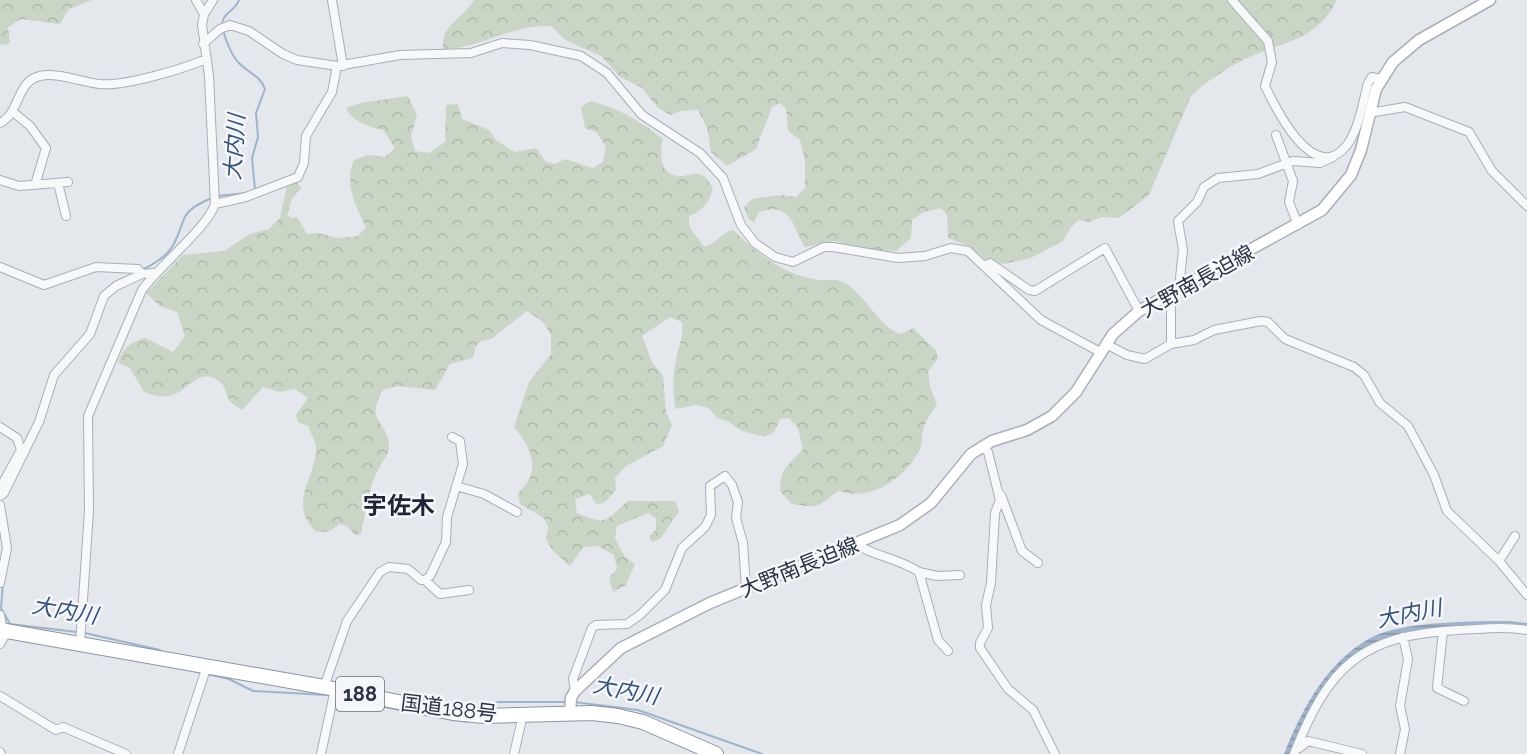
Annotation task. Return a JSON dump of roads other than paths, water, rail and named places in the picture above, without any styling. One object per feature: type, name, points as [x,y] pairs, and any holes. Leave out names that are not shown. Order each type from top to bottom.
[{"type":"highway","name":"国道188号","points":[[1,635],[80,644],[330,688],[453,713],[523,715],[572,703],[643,722],[716,754]]},
{"type":"main road","name":"大野南長迫線","points":[[572,703],[621,648],[746,589],[900,525],[923,510],[944,490],[971,454],[982,447],[1027,430],[1052,416],[1076,392],[1103,348],[1123,324],[1139,311],[1322,210],[1351,175],[1361,150],[1381,79],[1405,51],[1490,0]]},
{"type":"street","points":[[196,0],[204,14]]},
{"type":"street","points":[[80,644],[90,500],[88,416],[133,306],[154,273],[207,219],[215,204],[206,59],[203,44],[204,14],[213,0]]},
{"type":"street","points":[[215,204],[246,197],[298,177],[304,163],[306,136],[333,92],[340,66],[332,0]]},
{"type":"street","points":[[1232,0],[1268,40],[1272,63],[1265,86],[1295,140],[1314,154],[1323,156],[1338,151]]},
{"type":"street","points":[[203,44],[220,29],[230,25],[241,27],[283,54],[297,60],[340,66],[400,56],[471,52],[509,43],[581,56],[607,73],[642,115],[690,146],[712,165],[729,190],[741,225],[755,243],[775,257],[793,262],[824,247],[898,258],[960,248],[986,265],[1041,320],[1103,348],[1145,358],[1171,344],[1194,340],[1215,330],[1261,321],[1268,322],[1285,339],[1354,368],[1364,375],[1384,408],[1408,426],[1434,475],[1447,511],[1499,561],[1527,595]]},
{"type":"street","points":[[0,123],[12,111],[26,84],[39,76],[108,85],[191,66],[206,59]]},
{"type":"street","points":[[1182,287],[1180,278],[1183,250],[1178,221],[1197,202],[1204,187],[1218,178],[1258,174],[1300,160],[1320,163],[1346,146],[1368,83],[1372,77],[1381,79]]},
{"type":"street","points":[[1370,113],[1405,107],[1469,132],[1492,171],[1527,206]]},
{"type":"street","points":[[12,111],[30,126],[46,148],[35,184]]},
{"type":"street","points":[[1276,135],[1293,181],[1290,208],[1298,225]]},
{"type":"street","points":[[0,180],[15,185],[68,182]]},
{"type":"street","points":[[58,183],[66,216]]},
{"type":"street","points":[[986,265],[990,263],[996,266],[1029,290],[1035,291],[1105,248],[1139,311]]},
{"type":"street","points":[[0,267],[44,285],[96,267],[154,273]]},
{"type":"street","points":[[0,488],[39,422],[54,375],[90,334],[104,296],[116,285],[141,272]]},
{"type":"street","points":[[1171,294],[1171,344]]},
{"type":"street","points":[[0,427],[17,438],[23,451],[4,493],[0,496]]},
{"type":"street","points":[[425,580],[430,576],[446,542],[447,517],[464,464],[460,441],[452,437]]},
{"type":"street","points":[[982,447],[988,452],[1000,494],[1006,504],[1022,551],[1038,563]]},
{"type":"street","points":[[572,703],[573,679],[592,628],[627,624],[651,605],[665,590],[682,548],[705,526],[711,515],[710,486],[725,476],[732,485],[738,502],[736,518],[742,543],[746,589]]},
{"type":"street","points":[[456,486],[484,494],[517,512]]},
{"type":"street","points":[[1000,494],[994,522],[991,583],[986,605],[988,628],[980,643],[980,648],[1008,688],[1033,710],[1055,754]]},
{"type":"street","points":[[0,506],[7,548],[0,583]]},
{"type":"street","points":[[1499,561],[1515,536]]},
{"type":"street","points":[[857,544],[861,549],[890,556],[919,572],[937,576],[960,575]]},
{"type":"street","points":[[321,754],[330,688],[347,621],[380,572],[389,567],[408,569],[440,594],[469,590]]},
{"type":"street","points":[[919,572],[938,640],[948,651]]},
{"type":"street","points":[[0,615],[1,635]]},
{"type":"street","points":[[1294,753],[1320,700],[1336,677],[1363,652],[1381,643],[1443,631],[1511,627],[1527,630]]},
{"type":"street","points":[[1443,631],[1437,688],[1464,701]]},
{"type":"street","points":[[1400,754],[1405,729],[1400,706],[1408,659],[1403,638]]},
{"type":"street","points":[[178,754],[207,666]]},
{"type":"street","points":[[0,696],[56,730],[63,727],[126,754]]},
{"type":"street","points":[[514,754],[523,715]]},
{"type":"street","points":[[1294,753],[1308,741],[1362,754]]},
{"type":"water","points":[[1511,621],[1527,623],[1527,627],[1490,624],[1420,631],[1392,637],[1368,647],[1348,660],[1332,677],[1317,698],[1290,754],[1284,754],[1299,720],[1328,674],[1354,648],[1370,638],[1383,632],[1419,625]]},
{"type":"waterway","name":"大内川","points":[[239,0],[224,18],[224,34],[235,59],[257,77],[265,89],[256,113],[258,137],[252,158],[255,190]]},
{"type":"waterway","name":"大内川","points":[[217,196],[247,193]]},
{"type":"waterway","name":"大内川","points":[[142,270],[169,251],[187,213],[200,203],[212,198]]},
{"type":"waterway","name":"大内川","points":[[101,294],[113,283],[137,272]]},
{"type":"waterway","name":"大内川","points":[[55,369],[63,360]]},
{"type":"waterway","name":"大内川","points":[[3,583],[1,608],[10,624],[85,633],[160,650]]},
{"type":"waterway","name":"大内川","points":[[184,669],[202,673]]},
{"type":"waterway","name":"大内川","points":[[207,674],[229,679],[253,691],[327,695]]},
{"type":"waterway","name":"大内川","points":[[339,697],[468,722]]},
{"type":"waterway","name":"大内川","points":[[476,708],[498,702],[568,702]]},
{"type":"waterway","name":"大内川","points":[[574,702],[638,710],[762,754]]},
{"type":"district","name":"宇佐木","points":[[399,505]]}]
